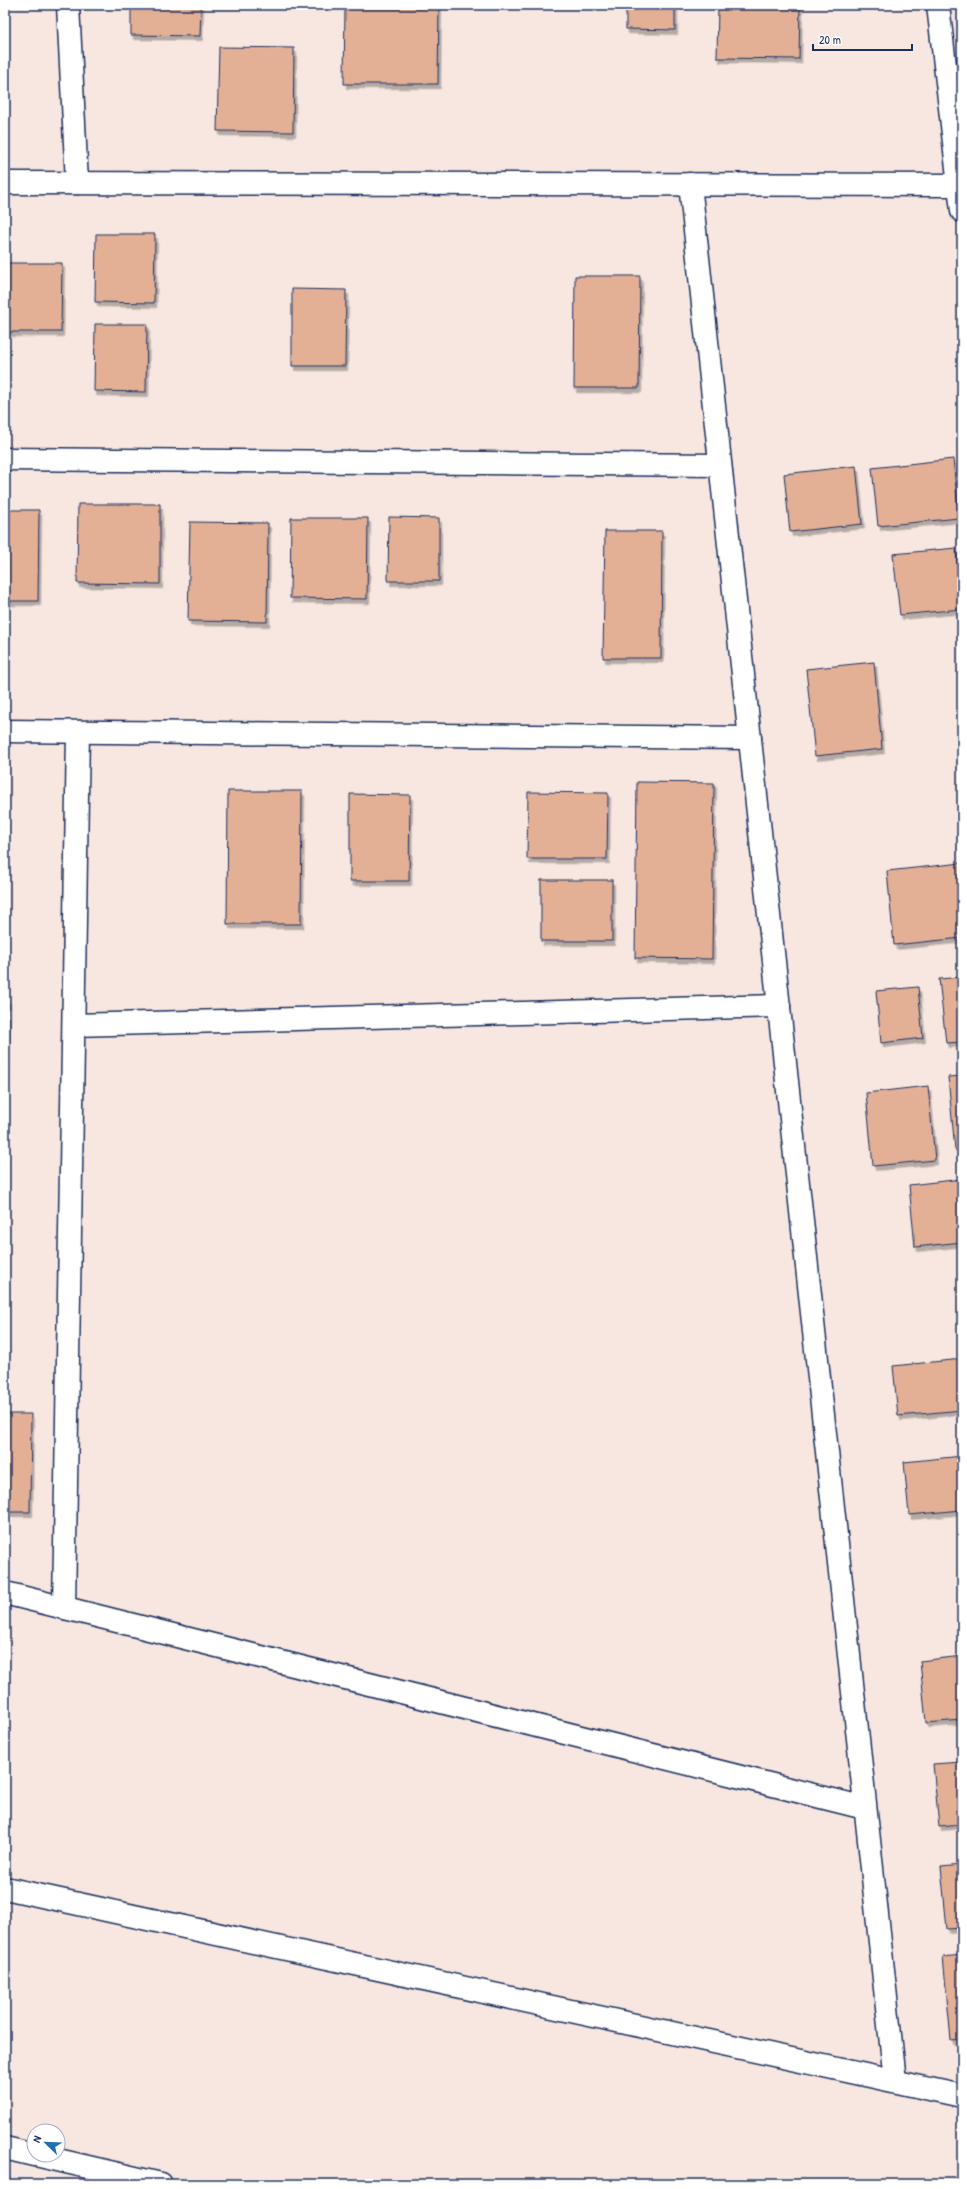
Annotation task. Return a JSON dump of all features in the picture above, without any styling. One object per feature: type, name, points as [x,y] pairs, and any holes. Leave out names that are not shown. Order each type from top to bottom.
[{"type":"street","points":[[68,5],[78,183]]},
{"type":"street","points":[[938,5],[962,211]]},
{"type":"street","points":[[5,183],[959,185]]},
{"type":"street","points":[[690,184],[895,2081]]},
{"type":"street","points":[[5,459],[720,465]]},
{"type":"street","points":[[5,732],[750,738]]},
{"type":"street","points":[[64,1608],[78,732]]},
{"type":"street","points":[[74,1025],[779,1006]]},
{"type":"street","points":[[5,1593],[865,1808]]},
{"type":"street","points":[[5,1888],[962,2096]]},
{"type":"street","points":[[5,2148],[26,2153]]},
{"type":"street","points":[[66,2162],[161,2184]]},
{"type":"building","points":[[131,5],[201,5],[200,36],[131,35]]},
{"type":"building","points":[[345,5],[439,5],[438,84],[344,84]]},
{"type":"building","points":[[626,5],[675,5],[675,30],[626,29]]},
{"type":"building","points":[[718,5],[800,5],[799,59],[717,58]]},
{"type":"building","points":[[219,47],[294,48],[293,132],[217,131]]},
{"type":"building","points":[[96,234],[155,234],[154,303],[95,302]]},
{"type":"building","points":[[5,263],[62,263],[61,332],[5,332]]},
{"type":"building","points":[[575,276],[640,276],[639,388],[574,388]]},
{"type":"building","points":[[292,289],[346,290],[345,366],[292,366]]},
{"type":"building","points":[[95,324],[147,324],[146,392],[94,391]]},
{"type":"building","points":[[953,459],[959,518],[878,526],[872,468]]},
{"type":"building","points":[[856,466],[862,524],[790,532],[784,474]]},
{"type":"building","points":[[78,504],[160,504],[160,584],[77,583]]},
{"type":"building","points":[[5,510],[39,510],[38,601],[5,601]]},
{"type":"building","points":[[389,517],[439,518],[439,581],[388,581]]},
{"type":"building","points":[[291,518],[368,518],[367,599],[290,598]]},
{"type":"building","points":[[190,522],[268,523],[267,622],[188,621]]},
{"type":"building","points":[[605,531],[662,531],[661,658],[603,658]]},
{"type":"building","points":[[956,548],[961,609],[900,615],[893,554]]},
{"type":"building","points":[[874,662],[882,749],[815,756],[806,669]]},
{"type":"building","points":[[637,782],[714,783],[712,959],[635,958]]},
{"type":"building","points":[[228,791],[302,791],[301,924],[227,924]]},
{"type":"building","points":[[528,792],[608,793],[607,859],[527,859]]},
{"type":"building","points":[[350,794],[410,795],[409,881],[350,881]]},
{"type":"building","points":[[962,863],[962,938],[894,945],[887,871]]},
{"type":"building","points":[[541,880],[612,880],[612,941],[541,941]]},
{"type":"building","points":[[962,977],[962,1042],[946,1043],[939,979]]},
{"type":"building","points":[[918,987],[923,1038],[881,1043],[876,991]]},
{"type":"building","points":[[5,999],[8,999],[7,1074],[5,1074]]},
{"type":"building","points":[[962,1076],[962,1150],[955,1150],[948,1077]]},
{"type":"building","points":[[928,1086],[935,1160],[873,1166],[866,1093]]},
{"type":"building","points":[[962,1179],[962,1242],[915,1247],[909,1185]]},
{"type":"building","points":[[962,1359],[962,1410],[898,1416],[893,1366]]},
{"type":"building","points":[[5,1414],[31,1414],[30,1512],[5,1512]]},
{"type":"building","points":[[962,1456],[962,1510],[909,1515],[904,1462]]},
{"type":"building","points":[[962,1656],[962,1720],[926,1723],[920,1661]]},
{"type":"building","points":[[962,1762],[962,1824],[939,1826],[933,1764]]},
{"type":"building","points":[[962,1865],[962,1928],[947,1929],[941,1867]]},
{"type":"building","points":[[962,1955],[962,2039],[951,2040],[943,1957]]}]
